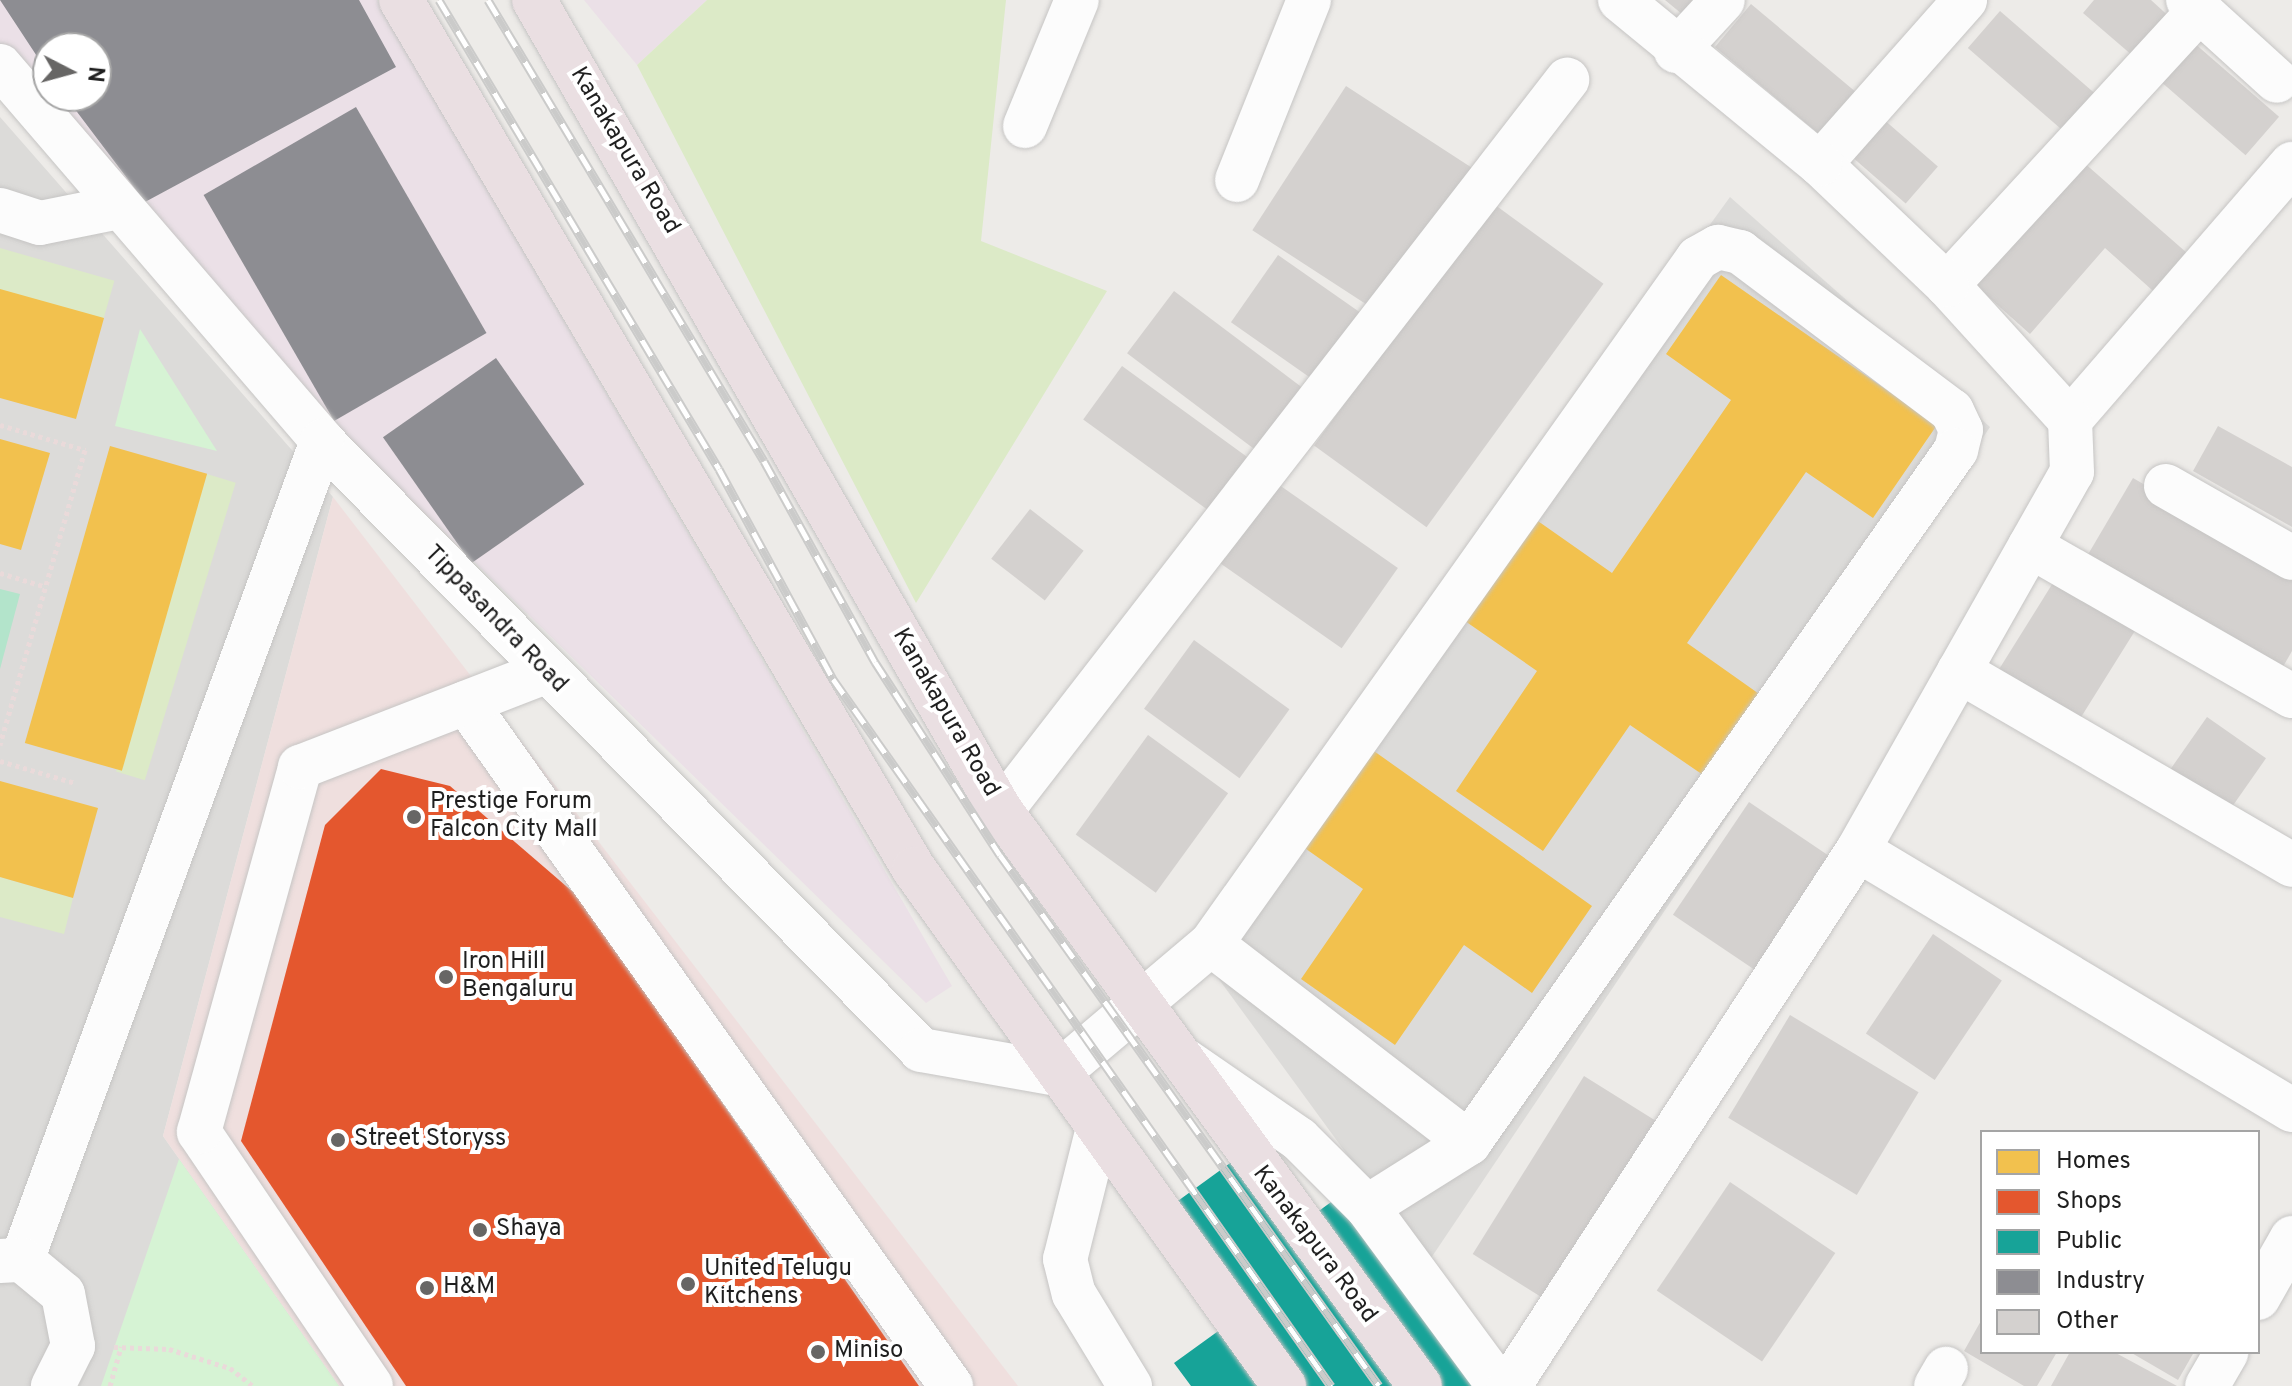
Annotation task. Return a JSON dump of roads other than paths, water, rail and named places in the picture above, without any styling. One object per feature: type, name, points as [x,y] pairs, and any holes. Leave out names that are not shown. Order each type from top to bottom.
[{"type":"highway","points":[[401,0],[844,757],[1097,1132],[1284,1386]]},
{"type":"highway","name":"Kanakapura Road","points":[[540,3],[1001,811],[1168,1049],[1420,1386]]},
{"type":"street","points":[[1025,126],[1077,0]]},
{"type":"street","points":[[1237,180],[1309,0]]},
{"type":"street","points":[[1509,1386],[1858,850],[2072,472],[2070,420],[1947,285],[1820,164],[1676,51],[1620,0]]},
{"type":"street","points":[[1676,51],[1723,0]]},
{"type":"street","points":[[1820,164],[1965,0]]},
{"type":"street","points":[[1947,285],[2194,5],[2287,76]]},
{"type":"street","name":"Tippasandra Road","points":[[0,66],[322,441],[545,672],[921,1050],[1057,1074]]},
{"type":"street","points":[[1001,811],[1567,80]]},
{"type":"street","points":[[2070,420],[2292,164]]},
{"type":"street","points":[[0,210],[40,223],[119,207]]},
{"type":"street","points":[[1057,1074],[1211,944],[1698,258],[1718,247],[1740,252],[1952,411],[1961,430],[1956,450],[1469,1143],[1367,1207]]},
{"type":"street","points":[[53,1386],[73,1346],[63,1294],[11,1261],[322,441]]},
{"type":"street","points":[[2166,486],[2292,558]]},
{"type":"street","points":[[2030,546],[2292,696]]},
{"type":"street","points":[[1959,671],[2292,865]]},
{"type":"street","points":[[371,1386],[199,1132],[300,767],[545,672]]},
{"type":"street","points":[[466,703],[951,1386]]},
{"type":"street","points":[[1858,850],[2292,1110]]},
{"type":"street","points":[[1211,944],[1469,1143]]},
{"type":"street","points":[[1168,1049],[1299,1139],[1367,1207],[1499,1386]]},
{"type":"street","points":[[1097,1132],[1065,1259],[1074,1294],[1130,1386]]},
{"type":"street","points":[[2260,1294],[2292,1238]]},
{"type":"street","points":[[2207,1386],[2226,1354]]},
{"type":"railway","points":[[439,0],[719,469],[833,679],[1331,1386]]},
{"type":"railway","points":[[488,0],[764,461],[875,662],[1000,855],[1379,1386]]},
{"type":"place","name":"Prestige Forum Falcon City Mall","points":[[414,817]]},
{"type":"place","name":"Iron Hill Bengaluru","points":[[446,977]]},
{"type":"place","name":"Street Storyss","points":[[338,1140]]},
{"type":"place","name":"Shaya","points":[[480,1230]]},
{"type":"place","name":"United Telugu Kitchens","points":[[688,1284]]},
{"type":"place","name":"H&M","points":[[427,1288]]},
{"type":"place","name":"Miniso","points":[[818,1352]]}]
